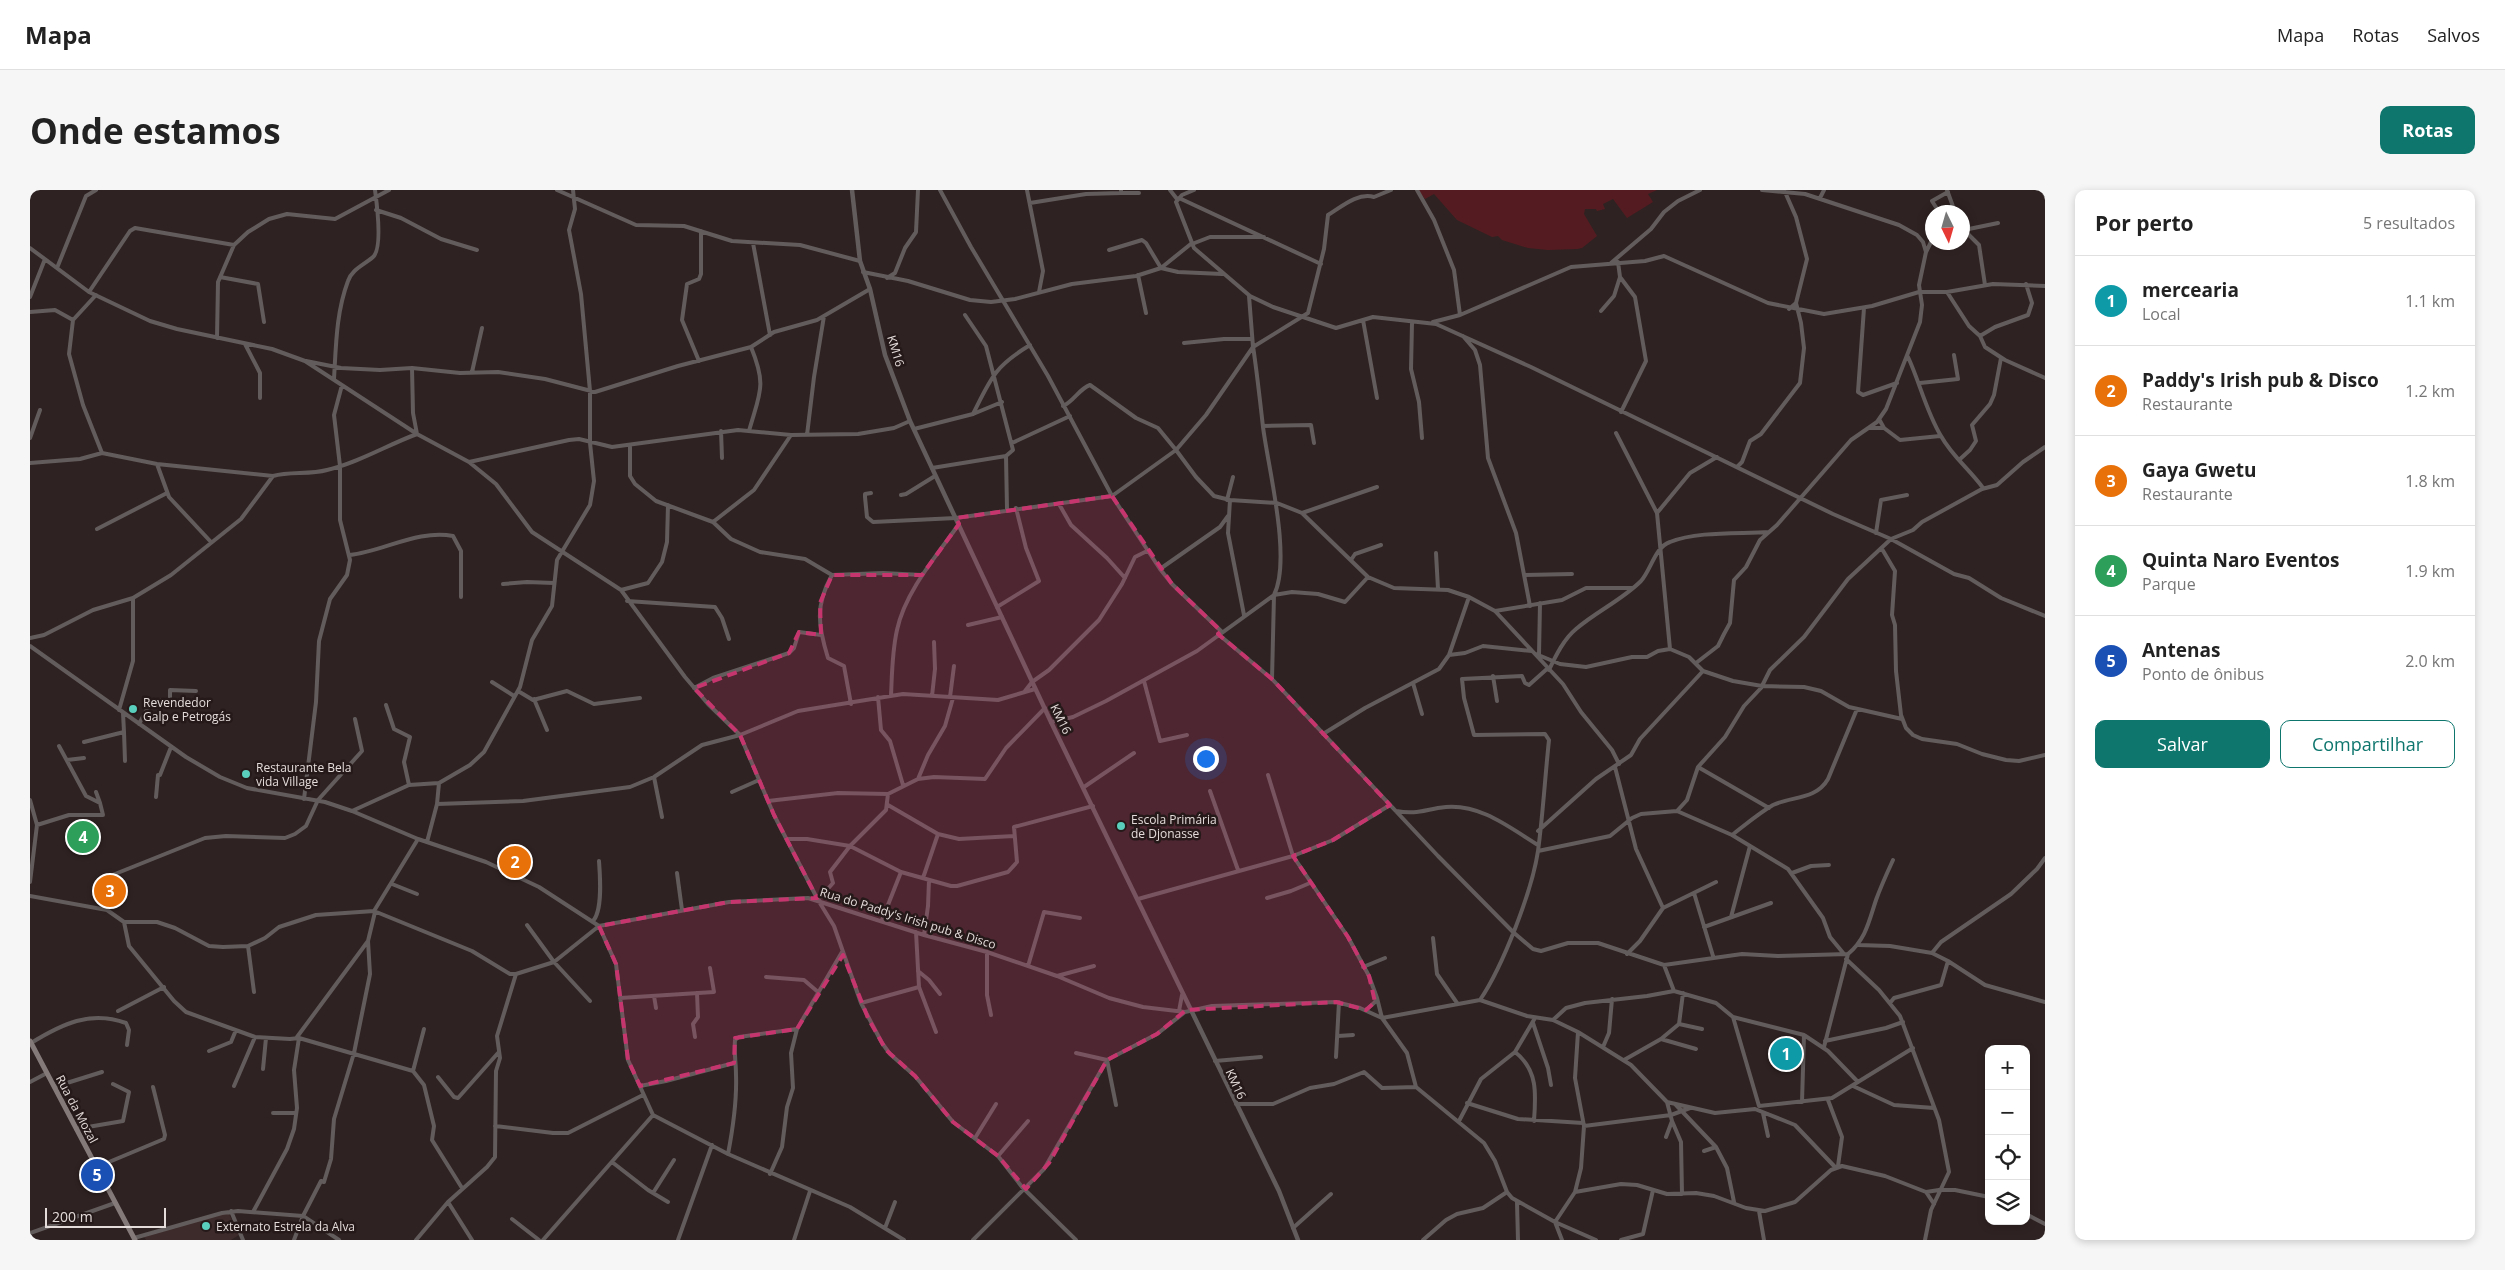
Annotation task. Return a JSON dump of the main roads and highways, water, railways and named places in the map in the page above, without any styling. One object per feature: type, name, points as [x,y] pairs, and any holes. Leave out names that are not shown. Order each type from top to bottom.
[{"type":"main road","name":"Rua da Mozal","points":[[31,1042],[135,1239]]},
{"type":"place","name":"Revendedor Galp e Petrogás","points":[[133,709]]},
{"type":"place","name":"Restaurante Bela vida Village","points":[[246,774]]},
{"type":"place","name":"Escola Primária de Djonasse","points":[[1121,826]]},
{"type":"place","name":"Quinta Naro Eventos","points":[[83,837]]},
{"type":"place","name":"Paddy's Irish pub & Disco","points":[[515,862]]},
{"type":"place","name":"Gaya Gwetu","points":[[110,891]]},
{"type":"place","name":"mercearia","points":[[1786,1054]]},
{"type":"place","name":"Antenas","points":[[97,1175]]},
{"type":"place","name":"Externato Estrela da Alva","points":[[206,1226]]}]
